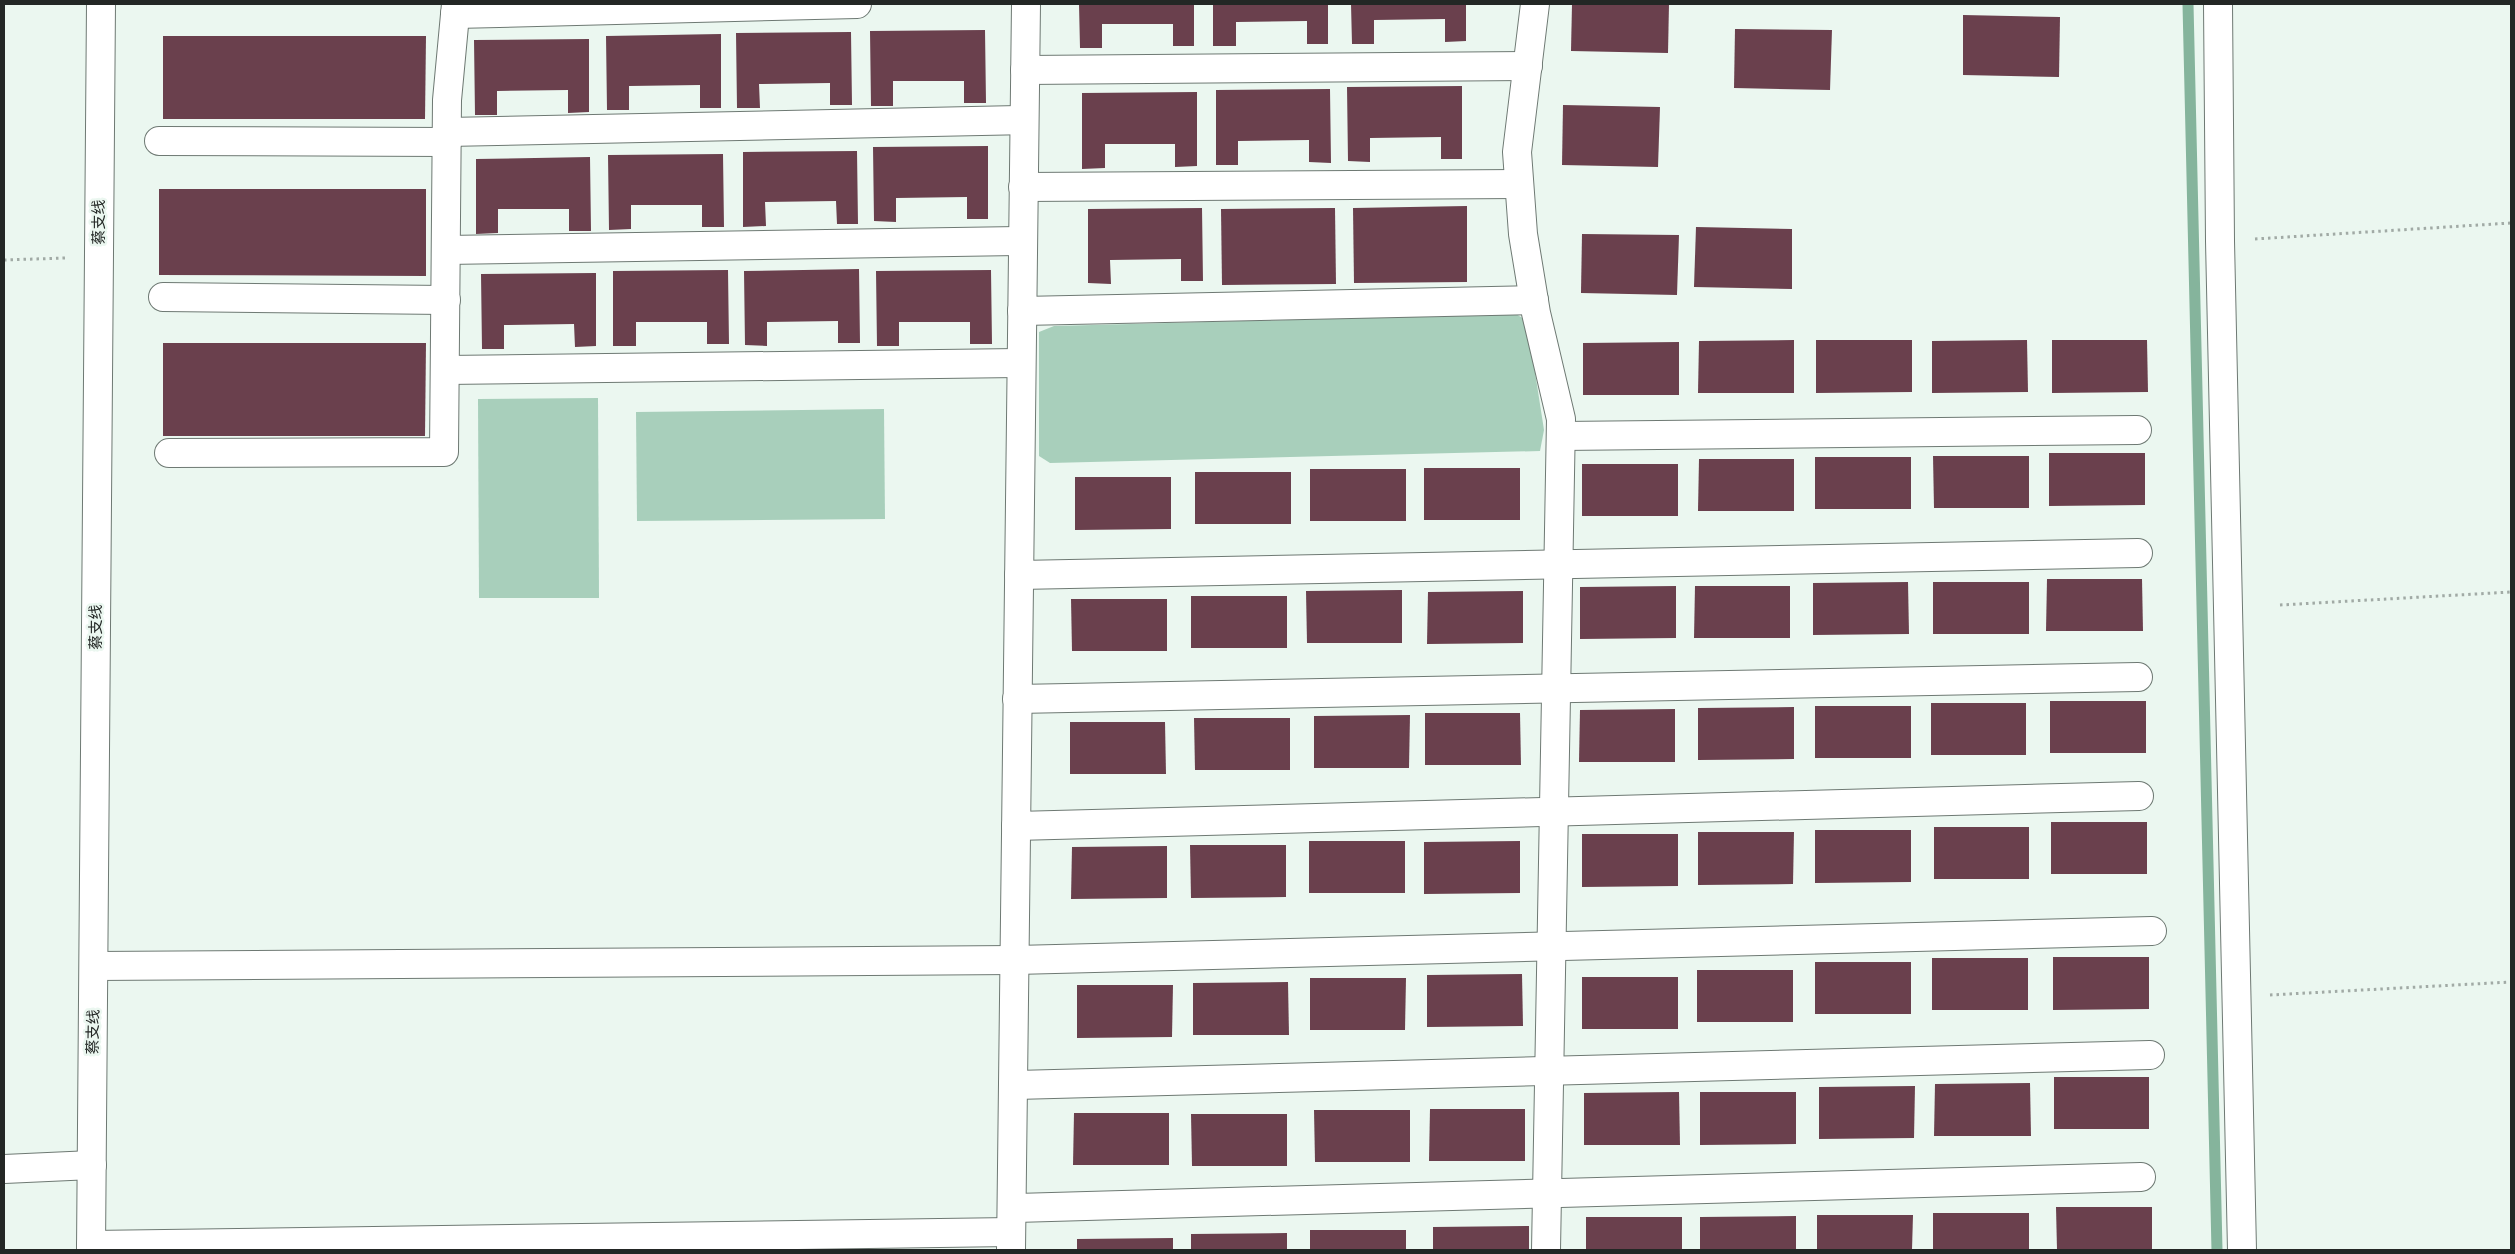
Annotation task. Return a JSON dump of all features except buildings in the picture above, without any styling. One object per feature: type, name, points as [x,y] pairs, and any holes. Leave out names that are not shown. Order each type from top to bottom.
[{"type":"street","name":"蔡支线","points":[[91,1248],[101,4]]},
{"type":"street","points":[[169,453],[444,452],[447,137],[455,9],[856,4]]},
{"type":"street","points":[[1011,1230],[1026,4]]},
{"type":"street","points":[[1536,4],[1517,152],[1519,184],[1523,234],[1534,300],[1562,419],[1546,1250]]},
{"type":"street","points":[[2218,4],[2220,241],[2242,1250]]},
{"type":"street","points":[[1025,70],[1528,66]]},
{"type":"street","points":[[159,141],[447,137],[1024,120]]},
{"type":"street","points":[[1023,187],[1519,184]]},
{"type":"street","points":[[446,250],[1022,241]]},
{"type":"street","points":[[163,297],[446,300]]},
{"type":"street","points":[[1022,311],[1534,300]]},
{"type":"street","points":[[445,370],[1021,363]]},
{"type":"street","points":[[1561,436],[2137,430]]},
{"type":"street","points":[[1019,575],[2138,553]]},
{"type":"street","points":[[1018,699],[2138,677]]},
{"type":"street","points":[[1016,826],[2139,796]]},
{"type":"street","points":[[94,966],[1014,960],[2152,931]]},
{"type":"street","points":[[1013,1085],[2150,1055]]},
{"type":"street","points":[[4,1169],[92,1165]]},
{"type":"street","points":[[91,1248],[1011,1230],[1547,1194],[2141,1177]]},
{"type":"path","points":[[2220,241],[2511,223]]},
{"type":"path","points":[[4,260],[99,257]]},
{"type":"path","points":[[2280,604],[2511,592]]},
{"type":"path","points":[[2236,996],[2511,982]]},
{"type":"green space","points":[[1516,314],[1527,321],[1544,430],[1540,451],[1050,463],[1039,456],[1039,332],[1054,326]]},
{"type":"green space","points":[[598,398],[599,598],[479,598],[478,399]]},
{"type":"green space","points":[[884,409],[885,519],[637,521],[636,412]]},
{"type":"waterway","points":[[2188,4],[2217,1250]]}]
